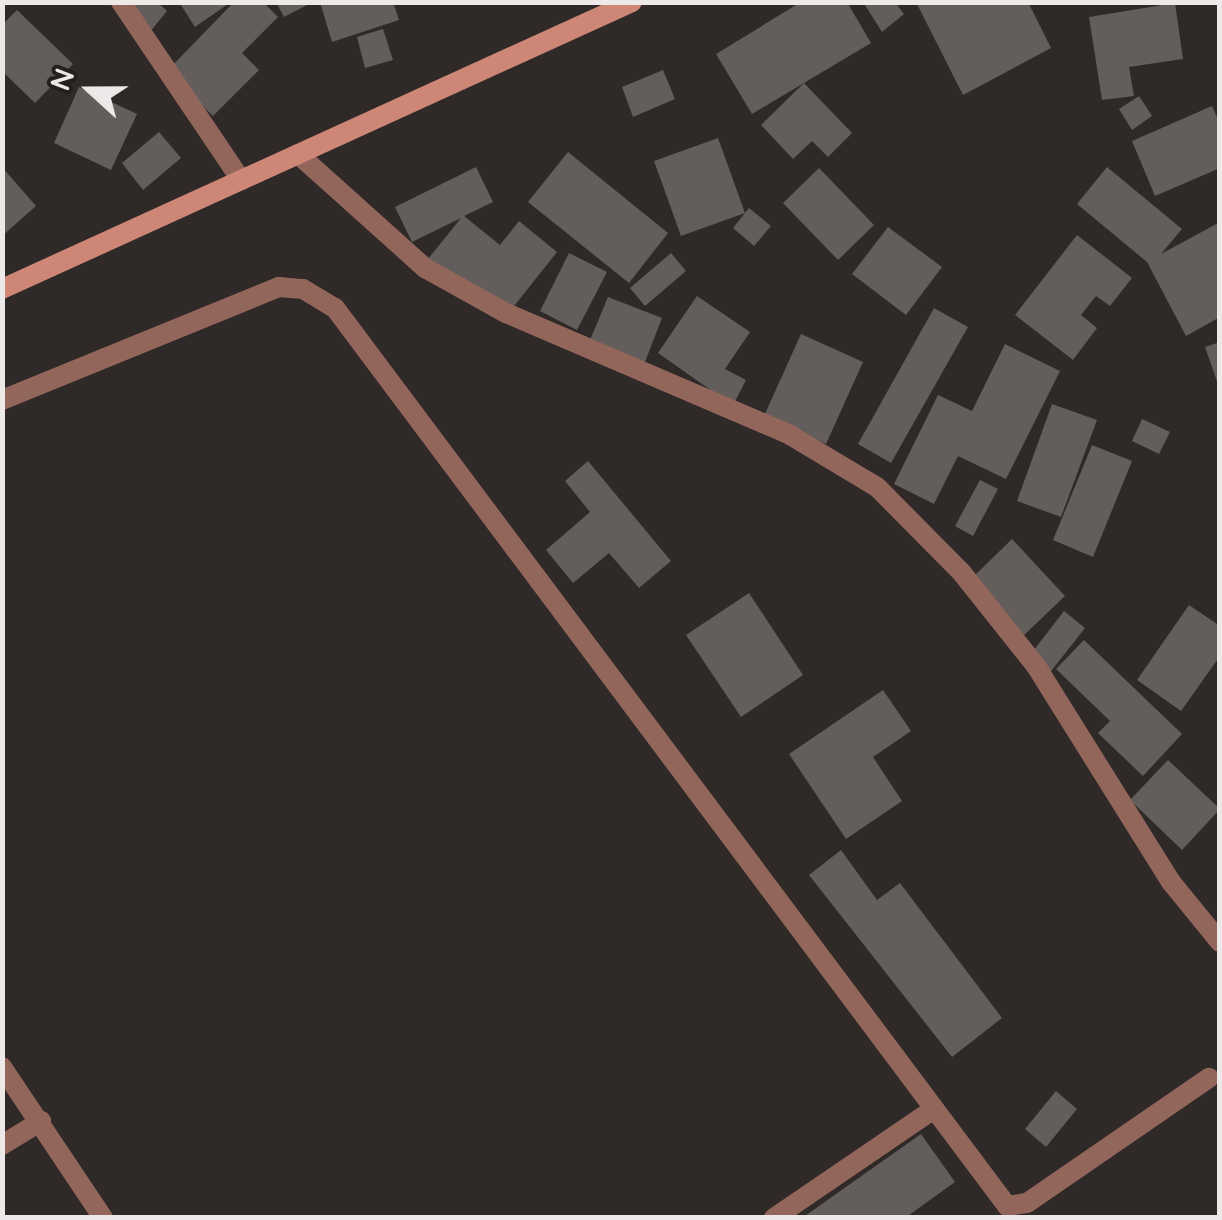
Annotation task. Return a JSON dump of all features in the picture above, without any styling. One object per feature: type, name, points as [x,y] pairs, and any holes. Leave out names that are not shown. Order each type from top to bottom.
[{"type":"street","points":[[121,2],[241,180]]},
{"type":"street","points":[[2,289],[632,2]]},
{"type":"street","points":[[298,154],[425,268],[506,313],[790,435],[877,487],[962,574],[1036,666],[1171,882],[1220,942]]},
{"type":"street","points":[[2,400],[279,287],[304,289],[336,308],[932,1111],[1007,1206],[1026,1203],[1209,1078]]},
{"type":"street","points":[[2,1067],[103,1218]]},
{"type":"street","points":[[774,1218],[932,1111]]},
{"type":"street","points":[[2,1145],[41,1121]]},
{"type":"building","points":[[120,2],[157,2],[167,11],[150,32]]},
{"type":"building","points":[[179,2],[231,2],[195,27]]},
{"type":"building","points":[[234,2],[263,2],[278,17],[242,53],[259,70],[213,116],[167,71]]},
{"type":"building","points":[[276,2],[313,2],[284,17]]},
{"type":"building","points":[[320,2],[393,2],[399,20],[332,42]]},
{"type":"building","points":[[801,2],[847,2],[871,43],[752,114],[716,54]]},
{"type":"building","points":[[863,2],[895,2],[904,14],[882,32]]},
{"type":"building","points":[[916,2],[1028,2],[1051,48],[963,95]]},
{"type":"building","points":[[1175,3],[1183,59],[1129,67],[1134,96],[1102,100],[1089,17]]},
{"type":"building","points":[[17,10],[73,64],[35,103],[2,71],[2,25]]},
{"type":"building","points":[[383,29],[393,60],[365,68],[357,37]]},
{"type":"building","points":[[663,70],[675,99],[633,117],[622,87]]},
{"type":"building","points":[[804,83],[852,133],[828,157],[812,141],[793,159],[761,125]]},
{"type":"building","points":[[79,87],[137,114],[111,170],[54,143]]},
{"type":"building","points":[[1139,96],[1152,116],[1132,130],[1119,109]]},
{"type":"building","points":[[1212,106],[1220,124],[1220,168],[1155,196],[1132,141]]},
{"type":"building","points":[[159,132],[181,158],[143,190],[122,163]]},
{"type":"building","points":[[718,138],[745,213],[681,236],[654,161]]},
{"type":"building","points":[[568,152],[668,233],[629,283],[528,202]]},
{"type":"building","points":[[2,167],[36,206],[2,236]]},
{"type":"building","points":[[476,167],[493,202],[464,216],[500,245],[519,221],[557,252],[503,320],[428,259],[461,218],[412,242],[395,207]]},
{"type":"building","points":[[1107,167],[1182,229],[1161,254],[1220,222],[1220,317],[1186,336],[1147,262],[1077,204]]},
{"type":"building","points":[[819,168],[874,225],[838,260],[783,203]]},
{"type":"building","points":[[749,208],[771,226],[754,246],[733,228]]},
{"type":"building","points":[[888,227],[942,267],[906,315],[852,274]]},
{"type":"building","points":[[1077,235],[1132,278],[1110,306],[1096,296],[1081,315],[1097,328],[1073,360],[1015,315]]},
{"type":"building","points":[[569,253],[607,272],[577,330],[540,311]]},
{"type":"building","points":[[671,253],[686,271],[645,306],[630,288]]},
{"type":"building","points":[[697,296],[750,332],[725,369],[746,380],[729,413],[707,401],[712,391],[658,353]]},
{"type":"building","points":[[608,297],[662,318],[643,367],[588,345]]},
{"type":"building","points":[[934,308],[968,327],[891,463],[858,444]]},
{"type":"building","points":[[801,334],[863,362],[826,444],[764,416]]},
{"type":"building","points":[[1220,342],[1220,387],[1219,387],[1205,347]]},
{"type":"building","points":[[1005,344],[1060,371],[1006,479],[958,456],[934,504],[894,484],[938,395],[972,411]]},
{"type":"building","points":[[1052,404],[1097,420],[1061,517],[1017,501]]},
{"type":"building","points":[[1142,419],[1170,432],[1159,454],[1132,441]]},
{"type":"building","points":[[1092,445],[1132,461],[1093,557],[1053,540]]},
{"type":"building","points":[[588,461],[671,561],[639,588],[609,553],[573,583],[546,550],[590,512],[565,481]]},
{"type":"building","points":[[980,480],[998,489],[973,536],[955,526]]},
{"type":"building","points":[[1012,539],[1065,596],[1021,638],[968,582]]},
{"type":"building","points":[[749,593],[803,675],[741,717],[686,635]]},
{"type":"building","points":[[1189,605],[1220,626],[1220,656],[1181,711],[1137,680]]},
{"type":"building","points":[[1064,611],[1085,628],[1048,675],[1027,659]]},
{"type":"building","points":[[1084,640],[1182,734],[1143,776],[1098,733],[1110,721],[1056,669]]},
{"type":"building","points":[[883,690],[911,731],[873,757],[902,801],[846,839],[789,754]]},
{"type":"building","points":[[1168,760],[1220,809],[1182,850],[1130,800]]},
{"type":"building","points":[[841,850],[877,900],[900,883],[1002,1018],[952,1057],[809,875]]},
{"type":"building","points":[[1056,1091],[1077,1109],[1046,1147],[1025,1129]]},
{"type":"building","points":[[921,1134],[955,1182],[905,1218],[802,1218]]}]
